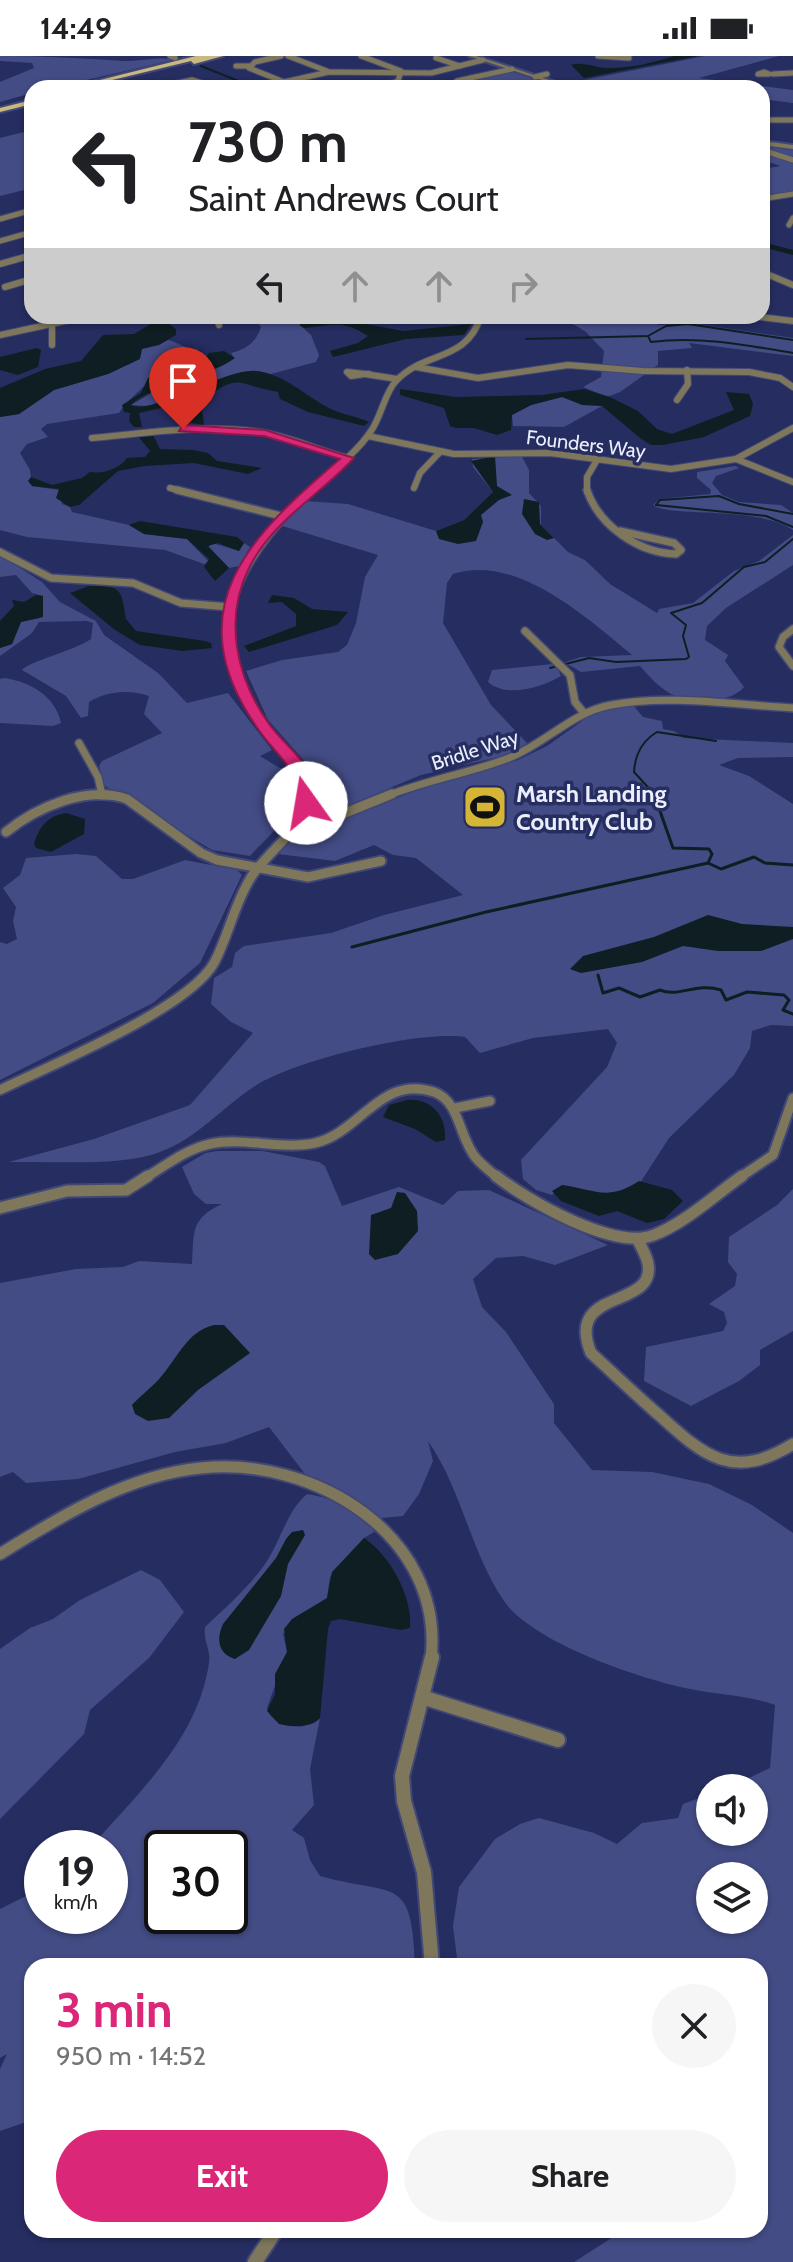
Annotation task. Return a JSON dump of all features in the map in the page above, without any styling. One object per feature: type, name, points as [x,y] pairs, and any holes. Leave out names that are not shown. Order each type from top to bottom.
[{"type":"main road","points":[[117,80],[204,56]]},
{"type":"main road","points":[[108,80],[220,56]]},
{"type":"main road","points":[[0,108],[24,102]]},
{"type":"street","points":[[236,66],[250,66],[281,56]]},
{"type":"street","points":[[288,56],[329,72]]},
{"type":"street","points":[[361,56],[398,68],[401,73]]},
{"type":"street","points":[[471,56],[545,80]]},
{"type":"street","points":[[598,56],[629,58],[620,56]]},
{"type":"street","points":[[436,58],[460,66]]},
{"type":"street","points":[[293,80],[329,72],[435,72],[483,60]]},
{"type":"street","points":[[250,66],[256,73],[278,80]]},
{"type":"street","points":[[462,80],[509,68]]},
{"type":"street","points":[[398,80],[401,73]]},
{"type":"street","points":[[771,74],[793,73]]},
{"type":"street","points":[[535,77],[547,74]]},
{"type":"street","points":[[770,120],[793,120]]},
{"type":"street","points":[[770,144],[793,147]]},
{"type":"street","points":[[770,153],[793,160]]},
{"type":"street","points":[[770,198],[793,194]]},
{"type":"street","points":[[0,219],[24,212]]},
{"type":"street","points":[[789,225],[793,218]]},
{"type":"street","points":[[0,241],[24,234]]},
{"type":"street","points":[[0,264],[24,257]]},
{"type":"street","points":[[770,275],[793,285]]},
{"type":"street","points":[[5,287],[24,281]]},
{"type":"street","points":[[770,318],[793,321]]},
{"type":"street","points":[[0,335],[52,324],[52,345]]},
{"type":"street","points":[[0,1090],[165,1008],[193,989],[218,956],[258,866],[303,813],[308,794],[304,777],[261,724],[236,677],[229,648],[230,607],[247,560],[281,516],[348,458],[368,436],[397,379],[465,345],[475,335],[478,324]]},
{"type":"street","points":[[416,367],[449,376],[478,378],[568,365],[643,371],[757,373],[780,378],[793,387]]},
{"type":"street","points":[[677,400],[688,384],[687,370]]},
{"type":"street","points":[[369,374],[397,379]]},
{"type":"street","points":[[92,438],[226,428],[278,436],[348,458]]},
{"type":"street","name":"Founders Way","points":[[368,436],[465,455],[536,452],[671,469],[736,459],[793,428]]},
{"type":"street","points":[[414,488],[420,473],[440,452]]},
{"type":"street","points":[[736,459],[793,482]]},
{"type":"street","points":[[597,460],[588,477],[589,497],[597,511],[620,531],[648,551],[676,554],[681,550],[674,543],[620,531]]},
{"type":"street","points":[[170,488],[281,516]]},
{"type":"street","points":[[0,552],[51,578],[133,583],[181,603],[230,607]]},
{"type":"street","points":[[793,629],[783,637],[779,647],[793,666]]},
{"type":"street","points":[[525,631],[557,659],[572,678],[575,702],[584,713]]},
{"type":"street","name":"Bridle Way","points":[[303,813],[345,813],[412,786],[509,758],[535,747],[584,713],[608,705],[639,701],[793,708]]},
{"type":"street","points":[[79,743],[98,777],[102,795]]},
{"type":"street","points":[[6,832],[42,807],[102,795],[127,799],[201,853],[217,860],[308,877],[381,861]]},
{"type":"street","points":[[0,1208],[58,1192],[126,1190],[186,1153],[211,1144],[315,1143],[332,1136],[380,1098],[398,1090],[433,1092],[455,1108],[474,1156],[499,1179],[588,1227],[612,1237],[638,1240],[669,1227],[773,1155],[779,1143],[781,1118],[793,1098]]},
{"type":"street","points":[[455,1108],[490,1101]]},
{"type":"street","points":[[638,1240],[648,1263],[648,1276],[633,1292],[602,1305],[587,1319],[584,1336],[591,1353],[695,1448],[715,1459],[753,1464],[771,1459],[793,1444]]},
{"type":"street","points":[[0,1554],[60,1519],[164,1475],[231,1465],[296,1478],[370,1516],[410,1557],[425,1587],[433,1629],[401,1794],[423,1872],[431,1958]]},
{"type":"street","points":[[422,1697],[558,1740]]},
{"type":"street","points":[[255,2262],[271,2238]]},
{"type":"shaded area","points":[[0,56],[173,60],[87,80],[24,80],[24,95],[0,102],[0,82],[34,68],[32,63],[0,61]]},
{"type":"shaded area","points":[[674,56],[698,56],[584,78],[571,65],[627,67]]},
{"type":"shaded area","points":[[705,56],[779,56],[699,78],[715,80],[584,80]]},
{"type":"shaded area","points":[[511,72],[536,80],[478,80]]},
{"type":"shaded area","points":[[770,87],[793,90],[793,103],[770,100]]},
{"type":"shaded area","points":[[24,132],[24,190],[0,196],[0,138]]},
{"type":"shaded area","points":[[770,146],[793,150],[793,193],[770,196],[770,168],[781,166],[770,163]]},
{"type":"shaded area","points":[[151,324],[169,324],[176,329],[176,335],[159,345],[142,349],[140,359],[108,374],[54,390],[19,414],[0,417],[0,388],[45,369],[81,361],[103,335],[134,334]]},
{"type":"shaded area","points":[[259,324],[301,324],[311,335],[319,355],[316,362],[267,375],[259,371],[147,406],[131,405],[155,391],[225,364],[234,358],[231,353],[250,344],[261,327]]},
{"type":"shaded area","points":[[366,324],[403,331],[471,324],[464,335],[406,339],[333,357],[330,351],[358,343],[368,336],[345,326],[300,326]]},
{"type":"shaded area","points":[[573,324],[696,324],[793,338],[793,356],[689,343],[692,348],[658,351],[658,365],[620,392],[607,397],[583,387],[601,377],[604,351],[586,332]]},
{"type":"shaded area","points":[[169,340],[207,356],[183,374],[157,375],[119,413],[47,424],[41,429],[48,437],[27,444],[20,453],[30,470],[32,486],[59,490],[62,504],[70,507],[72,512],[129,525],[144,534],[187,539],[209,562],[204,564],[165,550],[27,537],[0,530],[0,417],[19,414],[54,390],[108,374],[133,362],[142,349]]},
{"type":"shaded area","points":[[37,348],[41,350],[38,367],[18,375],[0,370],[0,357]]},
{"type":"shaded area","points":[[224,351],[235,358],[152,392],[131,405],[142,407],[156,404],[226,377],[256,371],[287,381],[333,410],[369,422],[364,426],[308,412],[280,399],[278,392],[239,383],[224,386],[201,401],[204,425],[185,422],[182,409],[175,405],[139,413],[142,427],[134,427],[129,421],[130,413],[124,412],[122,405],[141,393],[148,378],[190,369],[209,353]]},
{"type":"shaded area","points":[[400,389],[455,397],[542,395],[584,389],[610,397],[638,411],[657,429],[672,434],[734,410],[726,392],[749,394],[753,404],[750,416],[704,437],[651,445],[602,406],[582,405],[562,397],[531,405],[512,415],[511,430],[497,435],[474,428],[450,426],[444,408],[400,395]]},
{"type":"shaded area","points":[[562,397],[602,406],[564,427],[513,426],[512,415],[531,405]]},
{"type":"shaded area","points":[[153,435],[160,449],[193,450],[208,453],[217,461],[262,468],[248,474],[194,463],[118,471],[79,505],[70,507],[56,498],[59,489],[32,486],[28,481],[31,477],[52,485],[82,478],[90,472],[110,470],[127,458],[145,457],[150,451],[138,436]]},
{"type":"shaded area","points":[[521,455],[529,470],[529,493],[541,506],[541,525],[568,552],[585,560],[610,584],[657,613],[659,609],[693,603],[734,571],[759,561],[793,535],[793,565],[726,608],[707,626],[705,640],[728,655],[725,661],[744,687],[721,699],[692,700],[665,690],[640,666],[581,672],[569,665],[558,669],[561,676],[524,690],[495,687],[488,682],[492,670],[563,663],[581,657],[632,655],[572,608],[525,581],[501,573],[477,570],[453,574],[447,583],[443,623],[491,705],[527,743],[515,753],[421,775],[337,810],[318,809],[316,774],[268,720],[246,671],[282,660],[338,652],[347,645],[356,623],[365,577],[378,555],[279,525],[306,501],[348,504],[436,531],[464,520],[493,492],[473,467],[472,459]]},
{"type":"shaded area","points":[[495,456],[497,486],[512,495],[499,500],[481,515],[483,522],[476,541],[458,544],[439,539],[436,531],[464,520],[493,492],[471,461]]},
{"type":"shaded area","points":[[739,468],[716,476],[712,483],[722,495],[739,502],[781,505],[793,513],[793,530],[758,517],[676,511],[653,505],[660,499],[710,494],[711,490],[697,478],[697,472]]},
{"type":"shaded area","points":[[524,499],[539,502],[540,524],[554,538],[547,540],[535,534],[522,514]]},
{"type":"shaded area","points":[[140,521],[237,537],[244,543],[239,551],[218,543],[208,546],[229,568],[215,581],[204,567],[209,559],[187,539],[144,534],[129,525]]},
{"type":"shaded area","points":[[212,543],[239,551],[244,543],[250,547],[239,566],[229,568],[208,547]]},
{"type":"shaded area","points":[[0,555],[42,582],[60,602],[96,621],[104,635],[158,673],[187,703],[228,693],[272,750],[260,756],[293,776],[293,800],[289,811],[250,856],[212,850],[105,786],[99,766],[102,761],[162,733],[144,714],[149,696],[126,692],[103,695],[89,702],[88,716],[81,718],[66,696],[22,670],[91,639],[93,623],[87,621],[39,622],[32,633],[0,656],[0,648],[12,644],[21,622],[40,618],[43,596],[32,593],[16,575],[0,577]]},
{"type":"shaded area","points":[[89,586],[118,591],[126,619],[136,631],[205,641],[211,643],[212,648],[183,651],[140,645],[115,630],[70,593]]},
{"type":"shaded area","points":[[36,595],[43,596],[43,617],[21,622],[12,644],[0,648],[0,621],[14,606],[12,600],[24,602]]},
{"type":"shaded area","points":[[272,595],[294,598],[312,609],[348,612],[337,625],[249,652],[244,646],[296,626],[296,614],[282,602],[268,603]]},
{"type":"shaded area","points":[[0,679],[40,692],[53,705],[61,723],[53,726],[0,723]]},
{"type":"shaded area","points":[[633,705],[643,717],[662,721],[663,729],[674,731],[684,738],[793,743],[793,757],[738,758],[719,765],[749,776],[793,804],[793,1026],[771,1025],[752,1031],[750,1048],[734,1075],[669,1138],[640,1183],[626,1191],[590,1196],[559,1188],[552,1195],[536,1190],[523,1179],[521,1160],[607,1067],[617,1043],[608,1029],[533,1038],[480,1053],[465,1037],[444,1036],[358,1049],[274,1076],[243,1094],[186,1139],[160,1152],[126,1160],[9,1162],[94,1139],[190,1105],[253,1033],[231,1022],[211,1004],[214,978],[232,967],[235,953],[244,946],[331,933],[384,915],[463,895],[416,858],[393,855],[374,845],[335,861],[278,854],[311,822],[344,818],[428,786],[518,760],[547,746],[596,711]]},
{"type":"shaded area","points":[[66,813],[85,819],[84,834],[51,852],[36,848],[36,838],[45,823]]},
{"type":"shaded area","points":[[76,854],[96,856],[122,879],[133,879],[185,860],[237,870],[242,875],[200,963],[153,1003],[0,1080],[0,942],[7,944],[17,939],[13,921],[16,907],[3,888],[20,875],[26,858]]},
{"type":"shaded area","points":[[708,915],[742,924],[793,927],[793,939],[761,951],[718,951],[683,946],[642,962],[581,973],[570,969],[583,956],[654,937]]},
{"type":"shaded area","points":[[407,1100],[423,1102],[436,1110],[443,1123],[445,1140],[436,1142],[415,1129],[383,1117],[389,1105]]},
{"type":"shaded area","points":[[263,1151],[319,1162],[325,1166],[342,1206],[399,1187],[443,1205],[458,1191],[489,1190],[608,1245],[555,1265],[523,1256],[496,1258],[473,1279],[482,1307],[506,1332],[554,1404],[554,1423],[592,1470],[652,1472],[709,1484],[752,1505],[793,1533],[793,2262],[574,2262],[612,2238],[768,2238],[768,1958],[457,1958],[453,1926],[459,1887],[495,1839],[520,1824],[539,1818],[594,1833],[617,1844],[642,1823],[678,1818],[683,1804],[696,1799],[696,1846],[768,1846],[768,1774],[757,1774],[770,1768],[775,1705],[690,1689],[617,1668],[563,1645],[518,1616],[492,1582],[440,1460],[428,1441],[433,1461],[419,1494],[403,1516],[381,1518],[305,1474],[269,1427],[226,1443],[175,1452],[78,1479],[26,1483],[13,1472],[0,1477],[0,1283],[76,1269],[123,1267],[139,1261],[192,1264],[194,1235],[199,1221],[222,1204],[206,1204],[194,1194],[182,1167],[205,1153]]},
{"type":"shaded area","points":[[639,1181],[672,1190],[683,1201],[664,1219],[647,1223],[617,1211],[599,1216],[561,1201],[552,1191],[562,1185],[609,1193]]},
{"type":"shaded area","points":[[793,1189],[793,1331],[760,1350],[760,1365],[739,1381],[691,1406],[644,1381],[646,1347],[723,1331],[727,1323],[724,1312],[709,1304],[735,1286],[737,1274],[728,1262],[729,1237],[777,1205]]},
{"type":"shaded area","points":[[397,1192],[405,1193],[417,1211],[418,1231],[398,1254],[375,1260],[369,1254],[371,1215],[391,1208]]},
{"type":"shaded area","points":[[214,1325],[224,1325],[250,1353],[198,1390],[169,1418],[148,1421],[135,1414],[132,1405],[160,1378],[190,1339]]},
{"type":"shaded area","points":[[307,1494],[325,1498],[355,1512],[374,1532],[364,1538],[330,1577],[327,1598],[283,1634],[287,1652],[267,1708],[276,1720],[290,1726],[307,1725],[320,1718],[310,1769],[314,1805],[292,1830],[304,1838],[310,1860],[320,1876],[382,1889],[403,1902],[409,1916],[414,1958],[24,1958],[24,2123],[0,2131],[0,2069],[7,2054],[0,2058],[0,1909],[24,1897],[24,1934],[128,1934],[128,1830],[106,1830],[163,1763],[193,1716],[209,1663],[205,1627],[258,1573],[271,1555],[289,1518]]},
{"type":"shaded area","points":[[303,1530],[305,1535],[288,1564],[281,1596],[249,1650],[235,1659],[229,1657],[220,1645],[223,1624],[276,1558],[286,1539],[292,1532]]},
{"type":"shaded area","points":[[364,1538],[383,1555],[398,1578],[408,1603],[410,1628],[401,1630],[340,1619],[331,1621],[320,1718],[307,1725],[279,1724],[267,1711],[275,1694],[275,1674],[287,1652],[284,1629],[292,1619],[327,1598],[332,1572]]},
{"type":"shaded area","points":[[141,1570],[160,1580],[184,1612],[149,1658],[90,1710],[84,1734],[0,1819],[0,1649],[30,1628],[53,1619],[80,1600]]},
{"type":"waterway","points":[[201,66],[236,80]]},
{"type":"waterway","points":[[770,246],[793,253]]},
{"type":"waterway","points":[[648,336],[666,326],[688,324],[793,340]]},
{"type":"waterway","points":[[526,339],[648,336]]},
{"type":"waterway","points":[[648,336],[651,342],[705,341],[793,353]]},
{"type":"waterway","points":[[793,514],[739,504],[719,496],[660,500],[656,505],[766,516],[793,527]]},
{"type":"waterway","points":[[550,668],[589,658],[616,662],[686,659],[689,657],[683,636],[686,625],[671,613],[702,603],[744,567],[765,562],[793,539]]},
{"type":"waterway","points":[[656,796],[634,772],[638,754],[647,740],[657,732],[716,741]]},
{"type":"waterway","points":[[654,794],[673,848],[709,849],[712,854],[708,863]]},
{"type":"waterway","points":[[708,863],[721,869],[754,857],[765,863],[793,865]]},
{"type":"waterway","points":[[352,947],[486,912],[708,863]]},
{"type":"waterway","points":[[598,975],[603,993],[619,988],[640,997],[660,990],[674,992],[704,988],[721,990],[726,1000],[747,992],[784,995],[789,1000],[783,1010],[793,1014]]},
{"type":"place","name":"Marsh Landing Country Club","points":[[485,807]]},
{"type":"route","points":[[183,429],[226,428],[265,433],[284,437],[319,452],[348,458],[289,508],[263,536],[242,570],[228,621],[229,648],[241,690],[261,724],[299,768],[307,785],[306,803]]}]
